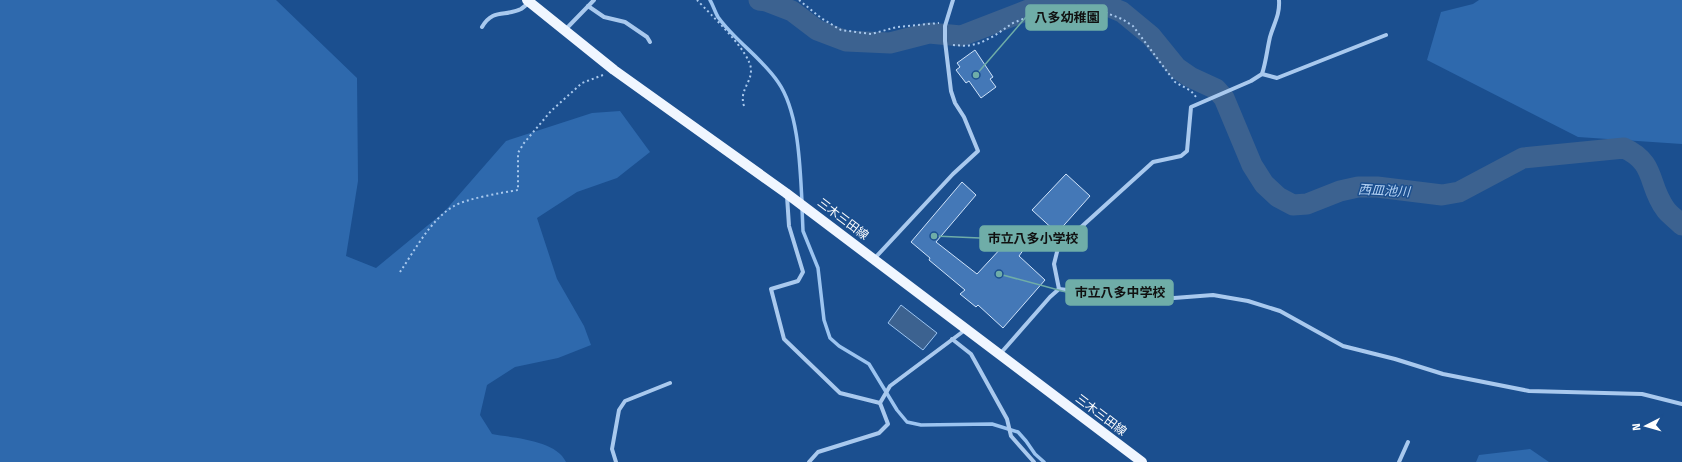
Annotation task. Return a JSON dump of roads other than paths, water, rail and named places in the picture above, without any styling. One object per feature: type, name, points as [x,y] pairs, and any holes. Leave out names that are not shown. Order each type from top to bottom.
[{"type":"main road","name":"三木三田線","points":[[528,1],[614,70],[805,207],[1140,461]]},
{"type":"street","points":[[565,31],[594,0]]},
{"type":"street","points":[[874,259],[953,174],[978,151],[964,117],[955,103],[951,91],[945,42],[945,24],[953,0]]},
{"type":"street","points":[[1059,289],[1054,264],[1058,248],[1153,162],[1181,156],[1187,151],[1191,107],[1211,97],[1251,81],[1262,74],[1267,61],[1270,37],[1280,10],[1279,0]]},
{"type":"street","points":[[482,27],[486,20],[493,15],[522,9],[528,1]]},
{"type":"street","points":[[588,6],[604,17],[625,22],[647,37],[650,42]]},
{"type":"street","points":[[1262,74],[1277,78],[1386,35]]},
{"type":"street","points":[[790,196],[789,226],[803,272],[798,281],[771,289],[784,339],[840,393],[880,403]]},
{"type":"street","points":[[999,354],[1059,289],[1076,291],[1111,290],[1174,298],[1213,295],[1248,301],[1280,311],[1343,346],[1395,359],[1443,374],[1529,390],[1642,394],[1682,404]]},
{"type":"street","points":[[880,403],[890,386],[966,328]]},
{"type":"street","points":[[952,339],[971,354],[1007,419],[1010,436],[1034,462]]},
{"type":"street","points":[[616,462],[612,449],[618,410],[625,401],[670,383]]},
{"type":"street","points":[[809,462],[818,452],[879,433],[888,424],[880,403]]},
{"type":"street","points":[[1399,462],[1408,442]]},
{"type":"waterway","points":[[710,0],[718,17],[725,26],[772,73],[785,94],[790,108],[797,140],[802,202]]},
{"type":"waterway","name":"西皿池川","points":[[759,0],[766,1],[792,11],[817,30],[846,41],[890,43],[929,33],[961,36],[1041,5],[1077,0]]},
{"type":"waterway","name":"西皿池川","points":[[1086,0],[1099,2],[1122,12],[1151,36],[1177,68],[1190,77],[1216,89],[1224,98],[1252,165],[1264,184],[1278,197],[1293,205],[1307,204],[1340,191],[1358,187],[1377,187],[1442,195],[1459,192],[1523,158],[1624,148],[1642,160],[1647,168],[1660,201],[1668,212],[1682,225]]},
{"type":"waterway","points":[[802,208],[803,231],[818,268],[824,320],[830,338],[839,346],[869,364],[897,410],[907,422],[921,425],[992,424],[1018,432],[1035,454],[1044,462]]},
{"type":"place","name":"八多幼稚園","points":[[976,75]]},
{"type":"place","name":"市立八多小学校","points":[[934,236]]},
{"type":"place","name":"市立八多中学校","points":[[999,274]]}]
